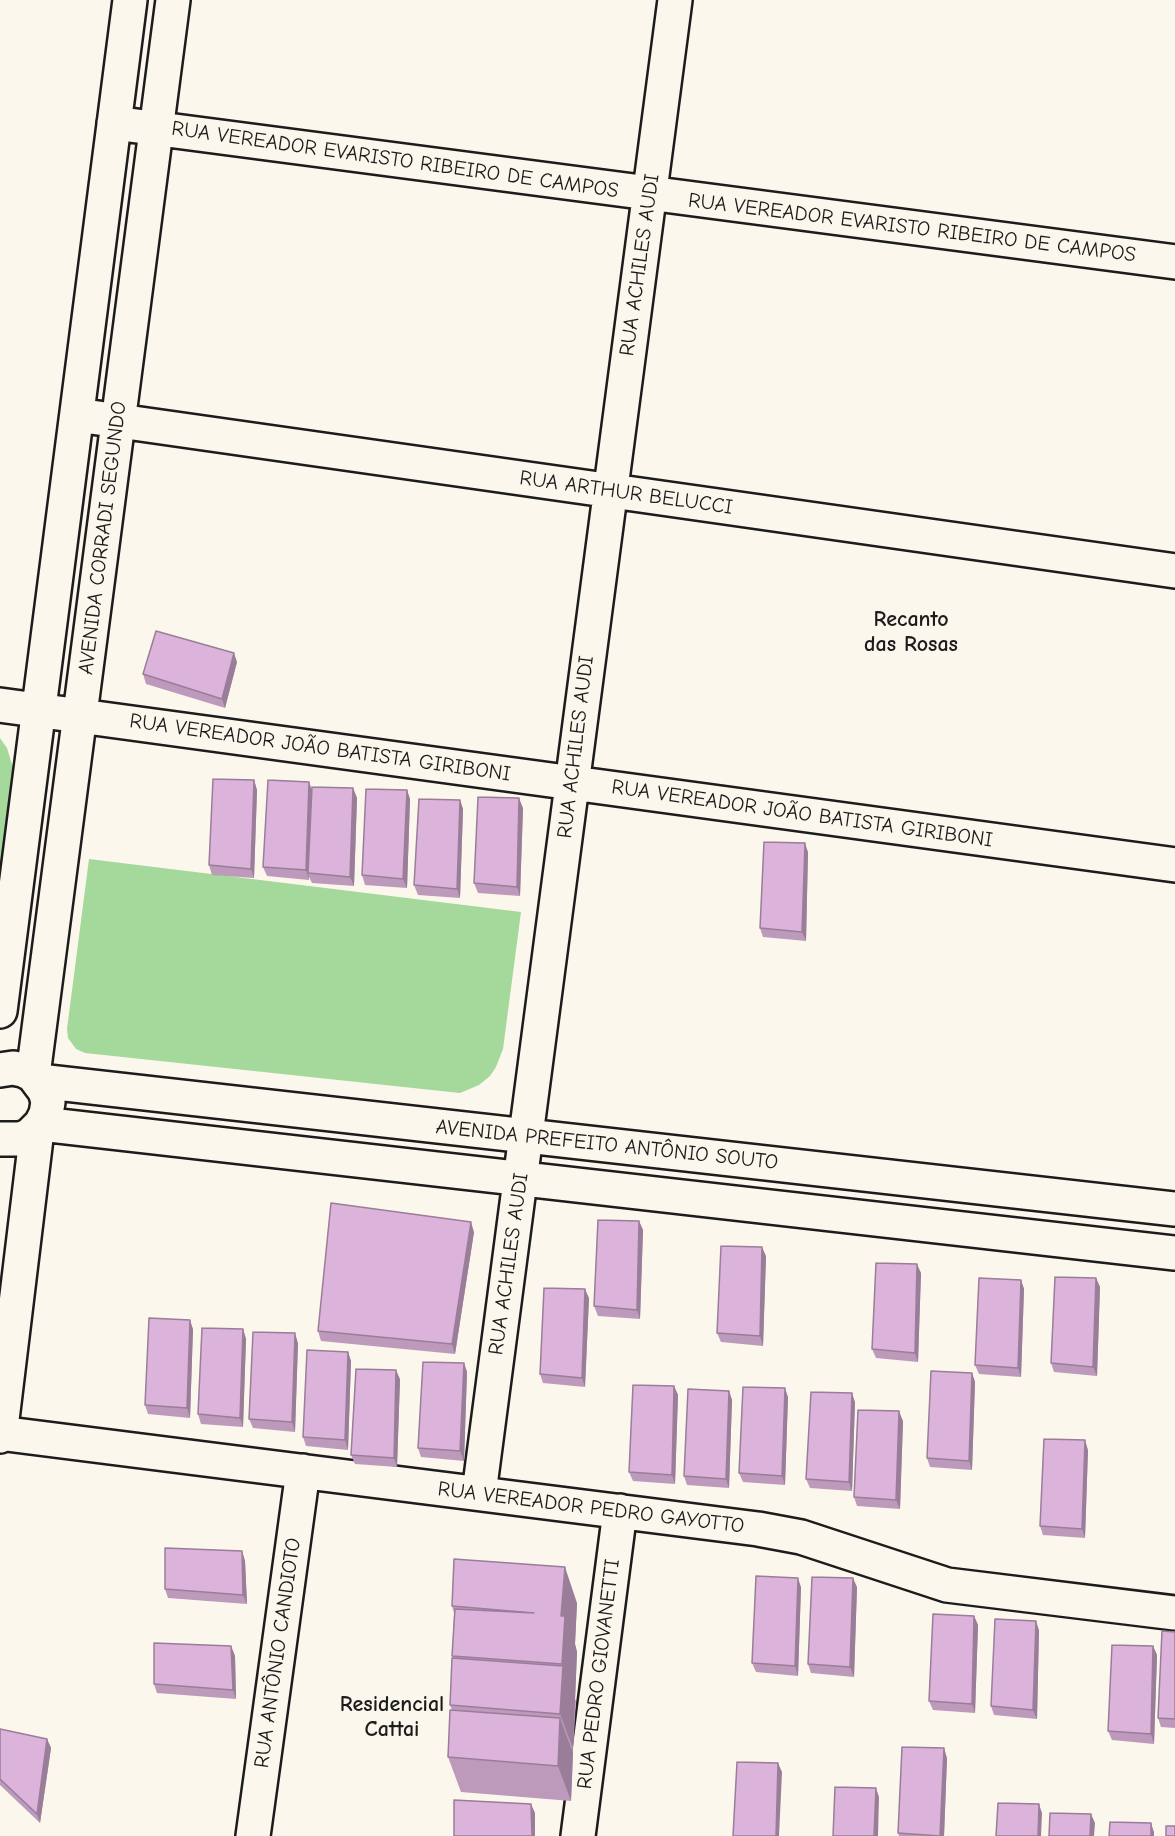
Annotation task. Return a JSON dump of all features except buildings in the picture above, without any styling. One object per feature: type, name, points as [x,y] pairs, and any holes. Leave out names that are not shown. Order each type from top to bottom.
[{"type":"street","name":"AVENIDA CORRADI SEGUNDO","points":[[0,1011],[130,0]]},
{"type":"street","name":"AVENIDA CORRADI SEGUNDO","points":[[36,1078],[80,716],[173,0]]},
{"type":"street","name":"RUA ACHILES AUDI","points":[[479,1493],[675,0]]},
{"type":"street","name":"RUA VEREADOR EVARISTO RIBEIRO DE CAMPOS","points":[[114,123],[1175,262]]},
{"type":"street","name":"RUA ARTHUR BELUCCI","points":[[77,415],[1175,571]]},
{"type":"street","name":"RUA VEREADOR JOÃO BATISTA GIRIBONI","points":[[0,705],[1175,866]]},
{"type":"street","name":"AVENIDA PREFEITO ANTÔNIO SOUTO","points":[[0,1070],[13,1068],[23,1070],[36,1078],[526,1136],[1175,1209]]},
{"type":"street","points":[[0,1139],[20,1140],[39,1127],[46,1114],[48,1102],[45,1091],[36,1078]]},
{"type":"street","name":"AVENIDA PREFEITO ANTÔNIO SOUTO","points":[[39,1127],[1175,1253]]},
{"type":"street","points":[[0,1434],[39,1127]]},
{"type":"street","name":"RUA VEREADOR PEDRO GAYOTTO","points":[[0,1434],[758,1529],[801,1537],[947,1585],[1175,1613]]},
{"type":"street","name":"RUA ANTÔNIO CANDIOTO","points":[[253,1836],[303,1471]]},
{"type":"street","name":"RUA PEDRO GIOVANETTI","points":[[578,1836],[620,1511]]},
{"type":"green space","points":[[0,738],[7,748],[13,768],[0,871]]},
{"type":"green space","points":[[89,859],[521,912],[503,1049],[496,1067],[490,1076],[479,1085],[460,1093],[85,1053],[76,1049],[68,1038],[67,1029]]},
{"type":"district","name":"Recanto das Rosas","points":[[911,632]]},
{"type":"district","name":"Residencial Cattai","points":[[392,1718]]}]
